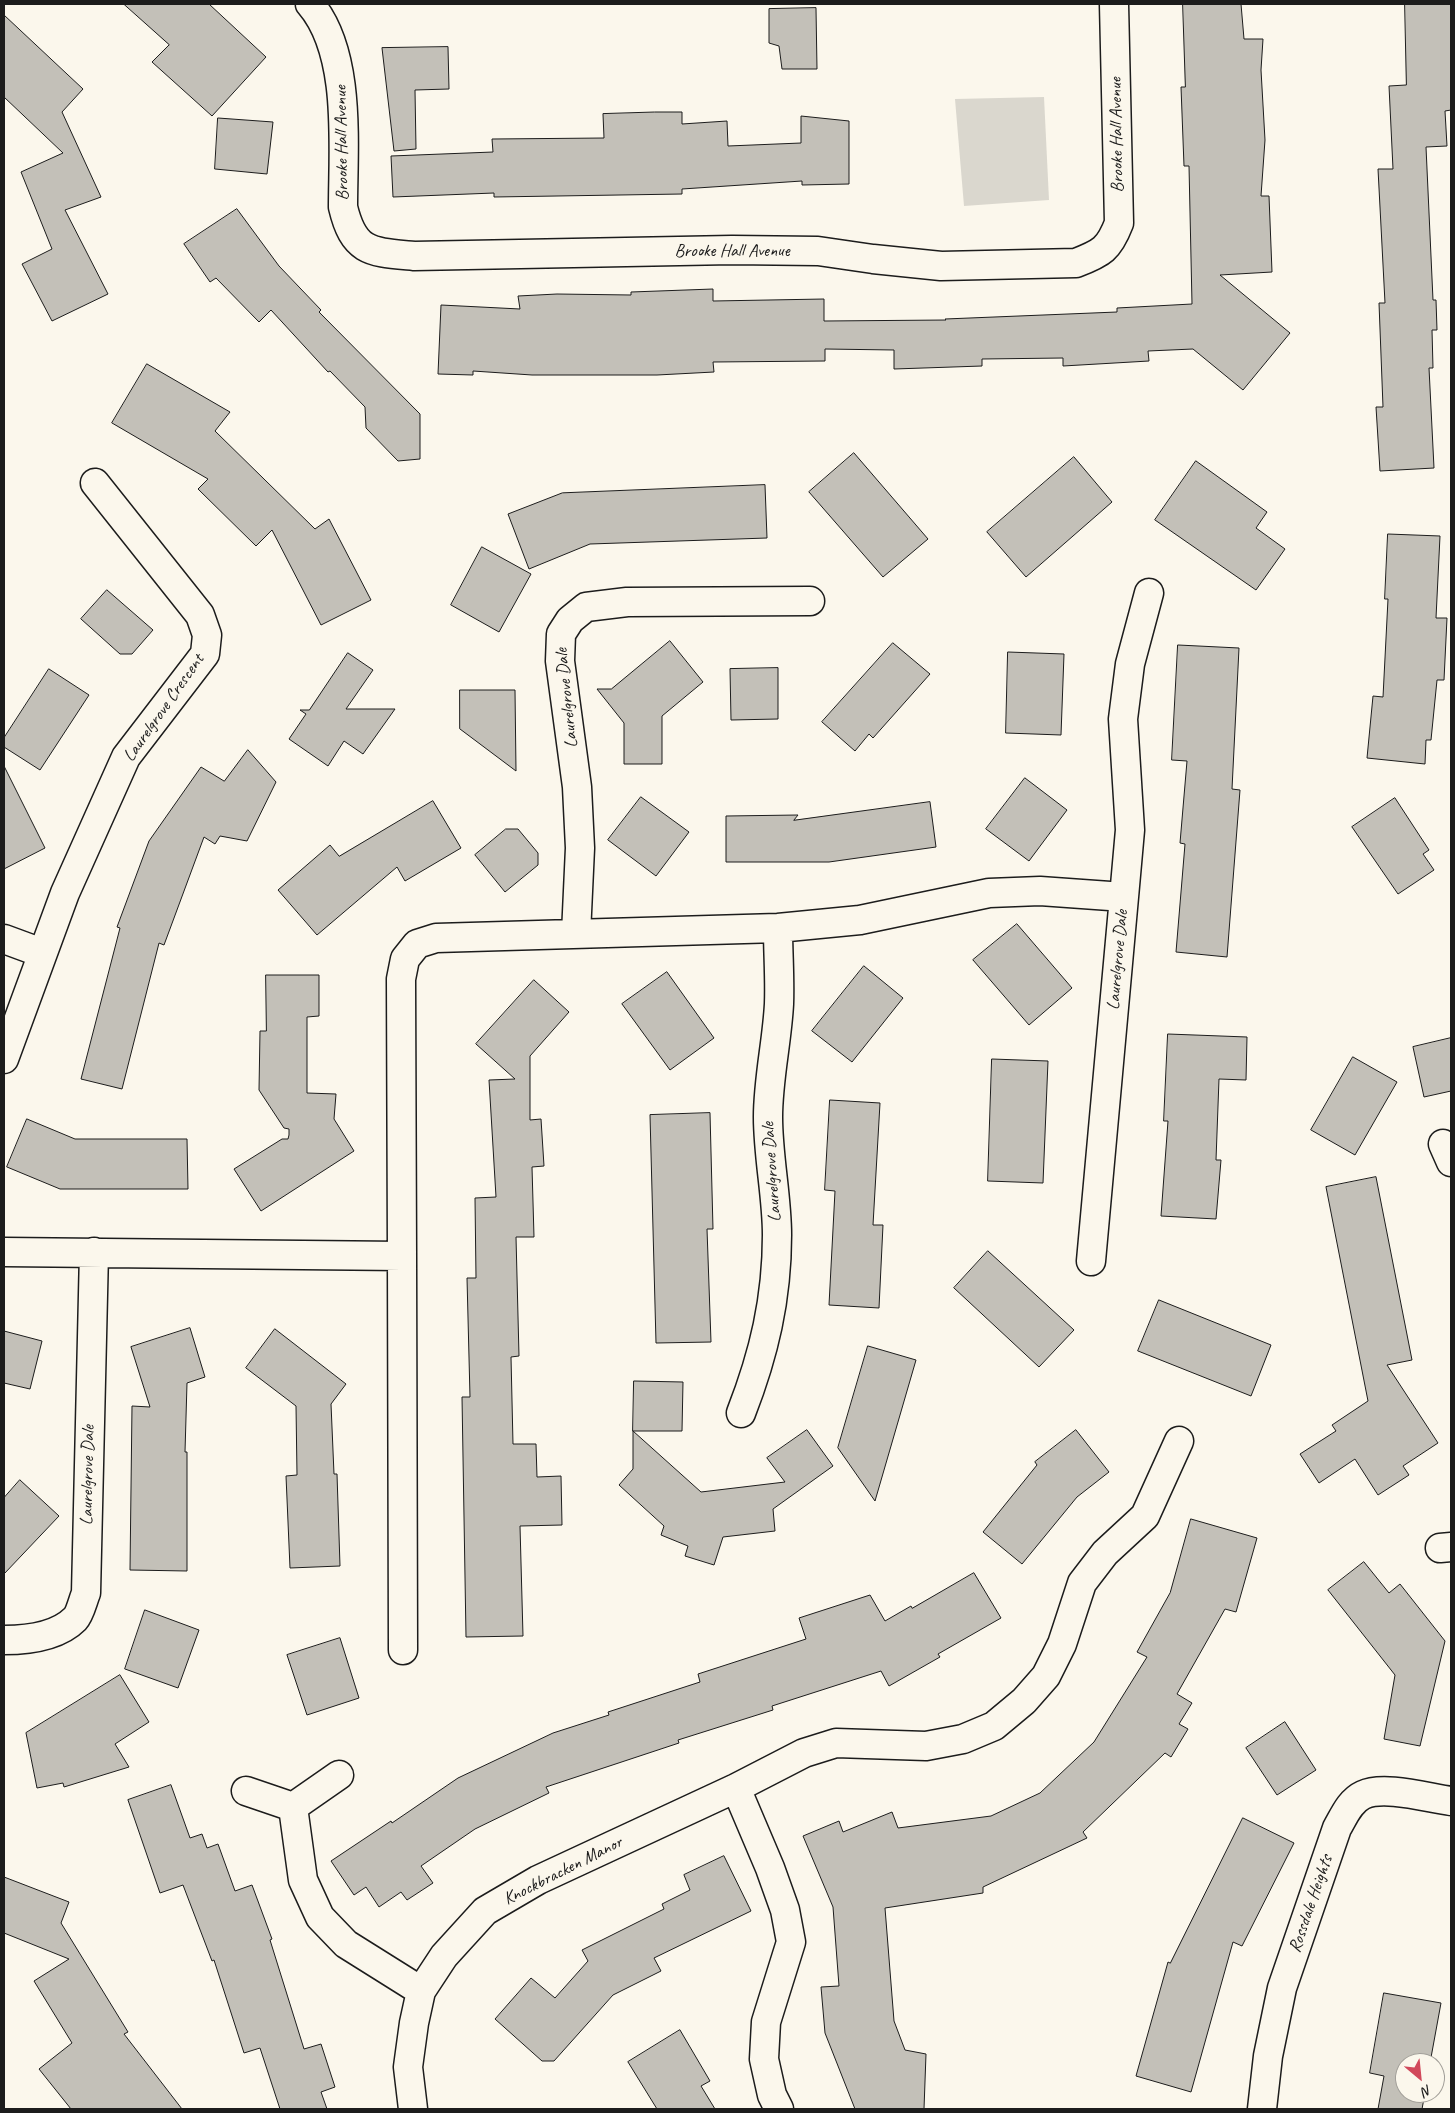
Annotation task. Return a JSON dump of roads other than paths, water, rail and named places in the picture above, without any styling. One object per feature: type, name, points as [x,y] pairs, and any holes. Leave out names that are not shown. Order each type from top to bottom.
[{"type":"street","name":"Brooke Hall Avenue","points":[[310,4],[331,40],[340,76],[343,207],[348,228],[359,244],[380,253],[414,256],[722,250],[818,251],[941,266],[1076,262],[1097,254],[1112,241],[1119,223],[1114,4]]},
{"type":"street","name":"Laurelgrove Crescent","points":[[4,1059],[65,893],[126,757],[205,654],[207,635],[200,615],[95,483]]},
{"type":"street","name":"Laurelgrove Dale","points":[[1091,1261],[1130,830],[1123,719],[1130,664],[1149,593]]},
{"type":"street","name":"Laurelgrove Dale","points":[[576,934],[580,848],[577,787],[560,661],[561,634],[570,620],[586,607],[627,602],[810,601]]},
{"type":"street","name":"Laurelgrove Dale","points":[[403,1650],[401,980],[405,959],[417,944],[436,938],[778,928],[860,920],[989,893],[1040,891],[1124,897]]},
{"type":"street","name":"Laurelgrove Dale","points":[[741,1413],[756,1374],[768,1330],[776,1280],[777,1234],[768,1119],[770,1074],[779,1005],[778,928]]},
{"type":"street","points":[[4,939],[42,953]]},
{"type":"street","points":[[4,1252],[402,1256]]},
{"type":"street","name":"Laurelgrove Dale","points":[[4,1640],[49,1635],[76,1618],[86,1593],[94,1252]]},
{"type":"street","name":"Knockbracken Manor","points":[[413,2109],[408,2067],[414,2023],[421,1992],[444,1956],[485,1911],[538,1880],[736,1788],[804,1754],[836,1743],[926,1746],[963,1740],[994,1726],[1024,1700],[1046,1676],[1062,1644],[1082,1583],[1105,1553],[1146,1516],[1178,1440]]},
{"type":"street","points":[[293,1807],[339,1775]]},
{"type":"street","points":[[736,1788],[770,1868],[785,1910],[791,1942],[766,2022],[764,2059],[772,2095],[779,2109]]},
{"type":"street","name":"Rossdale Heights","points":[[1262,2109],[1268,2056],[1282,1988],[1337,1828],[1349,1806],[1363,1795],[1381,1790],[1451,1802]]},
{"type":"street","points":[[246,1792],[293,1807]]},
{"type":"street","points":[[293,1807],[303,1880],[320,1916],[346,1944],[421,1992]]}]
